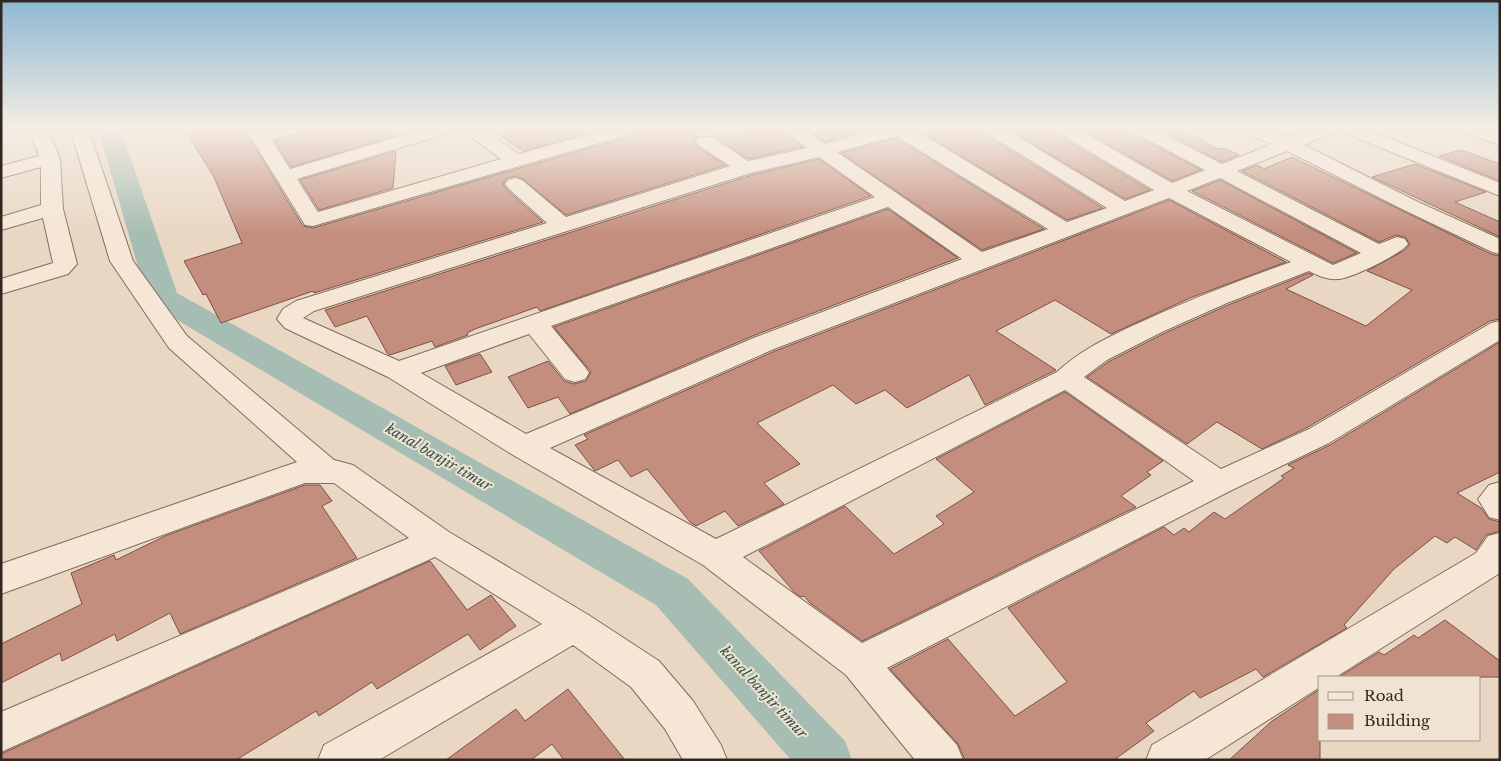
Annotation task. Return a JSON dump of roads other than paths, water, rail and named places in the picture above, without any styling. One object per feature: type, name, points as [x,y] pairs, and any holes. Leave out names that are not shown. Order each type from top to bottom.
[{"type":"street","points":[[1,172],[33,164]]},
{"type":"street","points":[[1,287],[60,269],[66,264],[52,209],[50,164]]},
{"type":"street","points":[[90,164],[122,261],[178,342],[325,470]]},
{"type":"street","points":[[278,164],[313,220],[503,164]]},
{"type":"street","points":[[286,176],[328,164]]},
{"type":"street","points":[[739,164],[745,168]]},
{"type":"street","points":[[764,164],[305,306],[292,314],[290,319],[294,323],[398,371],[524,447],[715,555],[859,663],[942,760]]},
{"type":"street","points":[[841,164],[979,260]]},
{"type":"street","points":[[957,164],[1063,229]]},
{"type":"street","points":[[1049,164],[1122,208]]},
{"type":"street","points":[[1124,164],[1171,191],[1309,263],[1335,273],[1388,249],[1207,164]]},
{"type":"street","points":[[524,447],[765,343],[979,260],[1171,191],[1235,164]]},
{"type":"street","points":[[1327,164],[1500,247]]},
{"type":"street","points":[[1435,164],[1500,190]]},
{"type":"street","points":[[515,184],[563,226]]},
{"type":"street","points":[[398,371],[890,199]]},
{"type":"street","points":[[1,224],[52,209]]},
{"type":"street","points":[[715,555],[1067,378],[1084,361],[1150,327],[1228,293],[1309,263]]},
{"type":"street","points":[[534,323],[576,372]]},
{"type":"street","points":[[859,663],[1219,483],[1319,436],[1500,329]]},
{"type":"street","points":[[1067,378],[1219,483]]},
{"type":"street","points":[[1,579],[303,472],[325,470],[342,473],[437,541],[574,625],[645,674],[675,710],[706,760]]},
{"type":"street","points":[[1500,494],[1494,499],[1500,508]]},
{"type":"street","points":[[1,732],[437,541]]},
{"type":"street","points":[[1167,760],[1496,560]]},
{"type":"street","points":[[339,760],[574,625]]},
{"type":"waterway","name":"kanal banjir timur","points":[[120,164],[163,298],[672,592],[826,760]]}]
